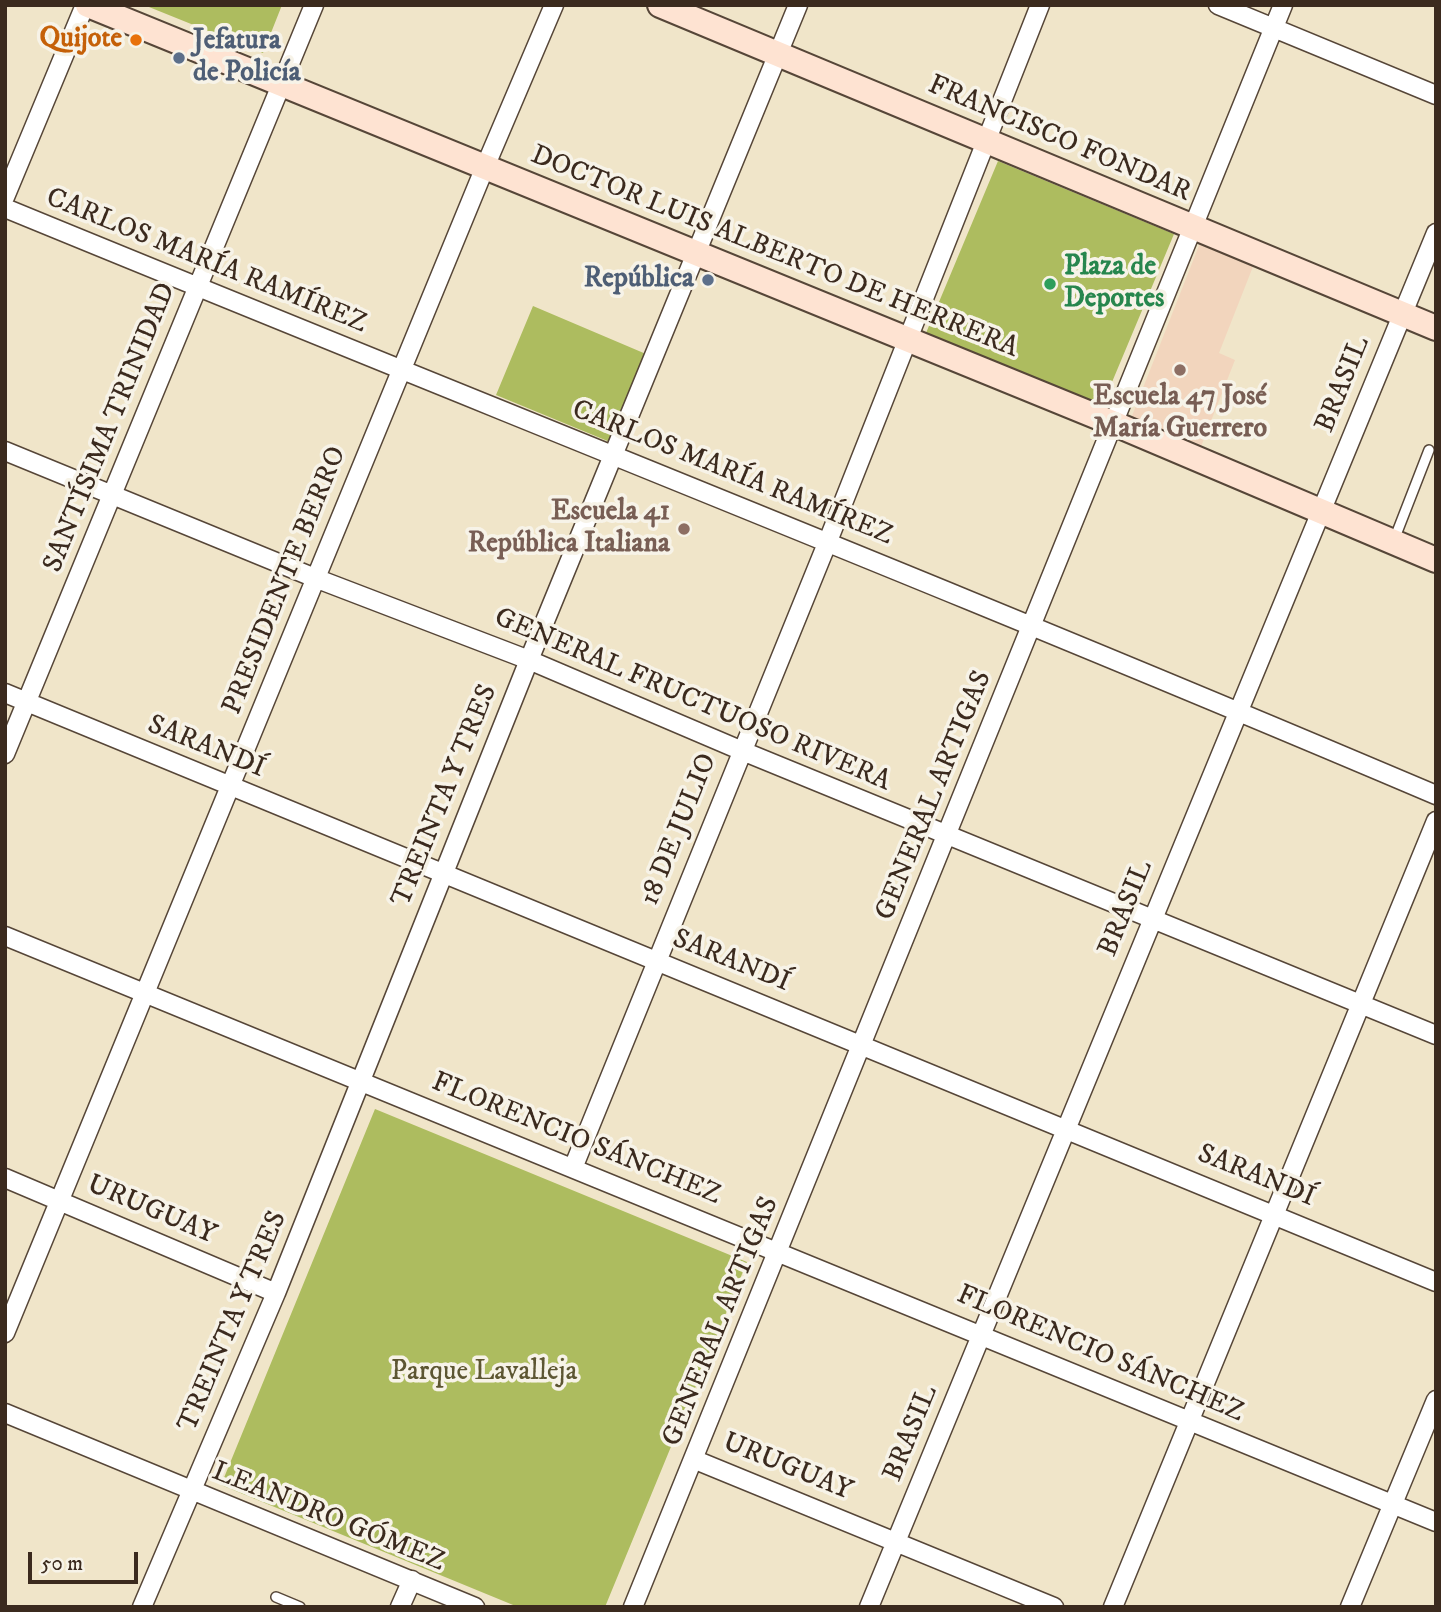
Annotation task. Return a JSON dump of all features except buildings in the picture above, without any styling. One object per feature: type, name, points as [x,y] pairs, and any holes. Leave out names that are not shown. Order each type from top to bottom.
[{"type":"street","name":"DOCTOR LUIS ALBERTO DE HERRERA","points":[[87,5],[907,338],[1436,560]]},
{"type":"street","points":[[5,197],[87,5]]},
{"type":"street","name":"SANTÍSIMA TRINIDAD","points":[[5,754],[314,5]]},
{"type":"street","name":"PRESIDENTE BERRO","points":[[5,1333],[554,5]]},
{"type":"street","name":"FRANCISCO FONDAR","points":[[660,5],[1436,328]]},
{"type":"street","name":"TREINTA Y TRES","points":[[142,1607],[276,1293],[529,660],[798,5]]},
{"type":"street","name":"18 DE JULIO","points":[[573,1168],[740,750],[828,541],[1040,5]]},
{"type":"street","points":[[1218,5],[1436,95]]},
{"type":"street","name":"GENERAL ARTIGAS","points":[[633,1607],[1034,625],[1283,5]]},
{"type":"street","name":"CARLOS MARÍA RAMÍREZ","points":[[5,208],[401,371],[613,453],[1034,625],[1436,795]]},
{"type":"street","name":"BRASIL","points":[[869,1607],[1151,918],[1436,233]]},
{"type":"street","name":"GENERAL FRUCTUOSO RIVERA","points":[[5,451],[315,578],[529,660],[740,750],[1436,1035]]},
{"type":"street","name":"SARANDÍ","points":[[5,693],[1275,1213],[1436,1282]]},
{"type":"street","points":[[1113,1607],[1436,821]]},
{"type":"street","name":"FLORENCIO SÁNCHEZ","points":[[5,936],[780,1251],[1436,1522]]},
{"type":"street","name":"URUGUAY","points":[[5,1178],[276,1293]]},
{"type":"street","points":[[1350,1607],[1436,1400]]},
{"type":"street","name":"LEANDRO GÓMEZ","points":[[5,1413],[475,1607]]},
{"type":"street","name":"URUGUAY","points":[[694,1459],[1054,1607]]},
{"type":"street","points":[[400,1607],[411,1580]]},
{"type":"lane","points":[[1393,542],[1429,450]]},
{"type":"lane","points":[[276,1597],[300,1607]]},
{"type":"shaded area","points":[[1200,243],[1254,264],[1219,353],[1235,360],[1200,449],[1130,421]]},
{"type":"green space","points":[[144,5],[282,5],[263,53]]},
{"type":"green space","name":"Plaza de Deportes","points":[[998,161],[1174,234],[1102,406],[926,333]]},
{"type":"green space","points":[[533,306],[646,354],[610,442],[496,395]]},
{"type":"green space","name":"Parque Lavalleja","points":[[375,1109],[747,1262],[605,1607],[518,1607],[221,1485]]},
{"type":"place","name":"Quijote","points":[[136,40]]},
{"type":"place","name":"Jefatura de Policía","points":[[179,58]]},
{"type":"place","name":"República","points":[[708,280]]},
{"type":"place","name":"Plaza de Deportes","points":[[1050,284]]},
{"type":"place","name":"Escuela 47 José María Guerrero","points":[[1180,370]]},
{"type":"place","name":"Escuela 41 República Italiana","points":[[684,529]]}]
